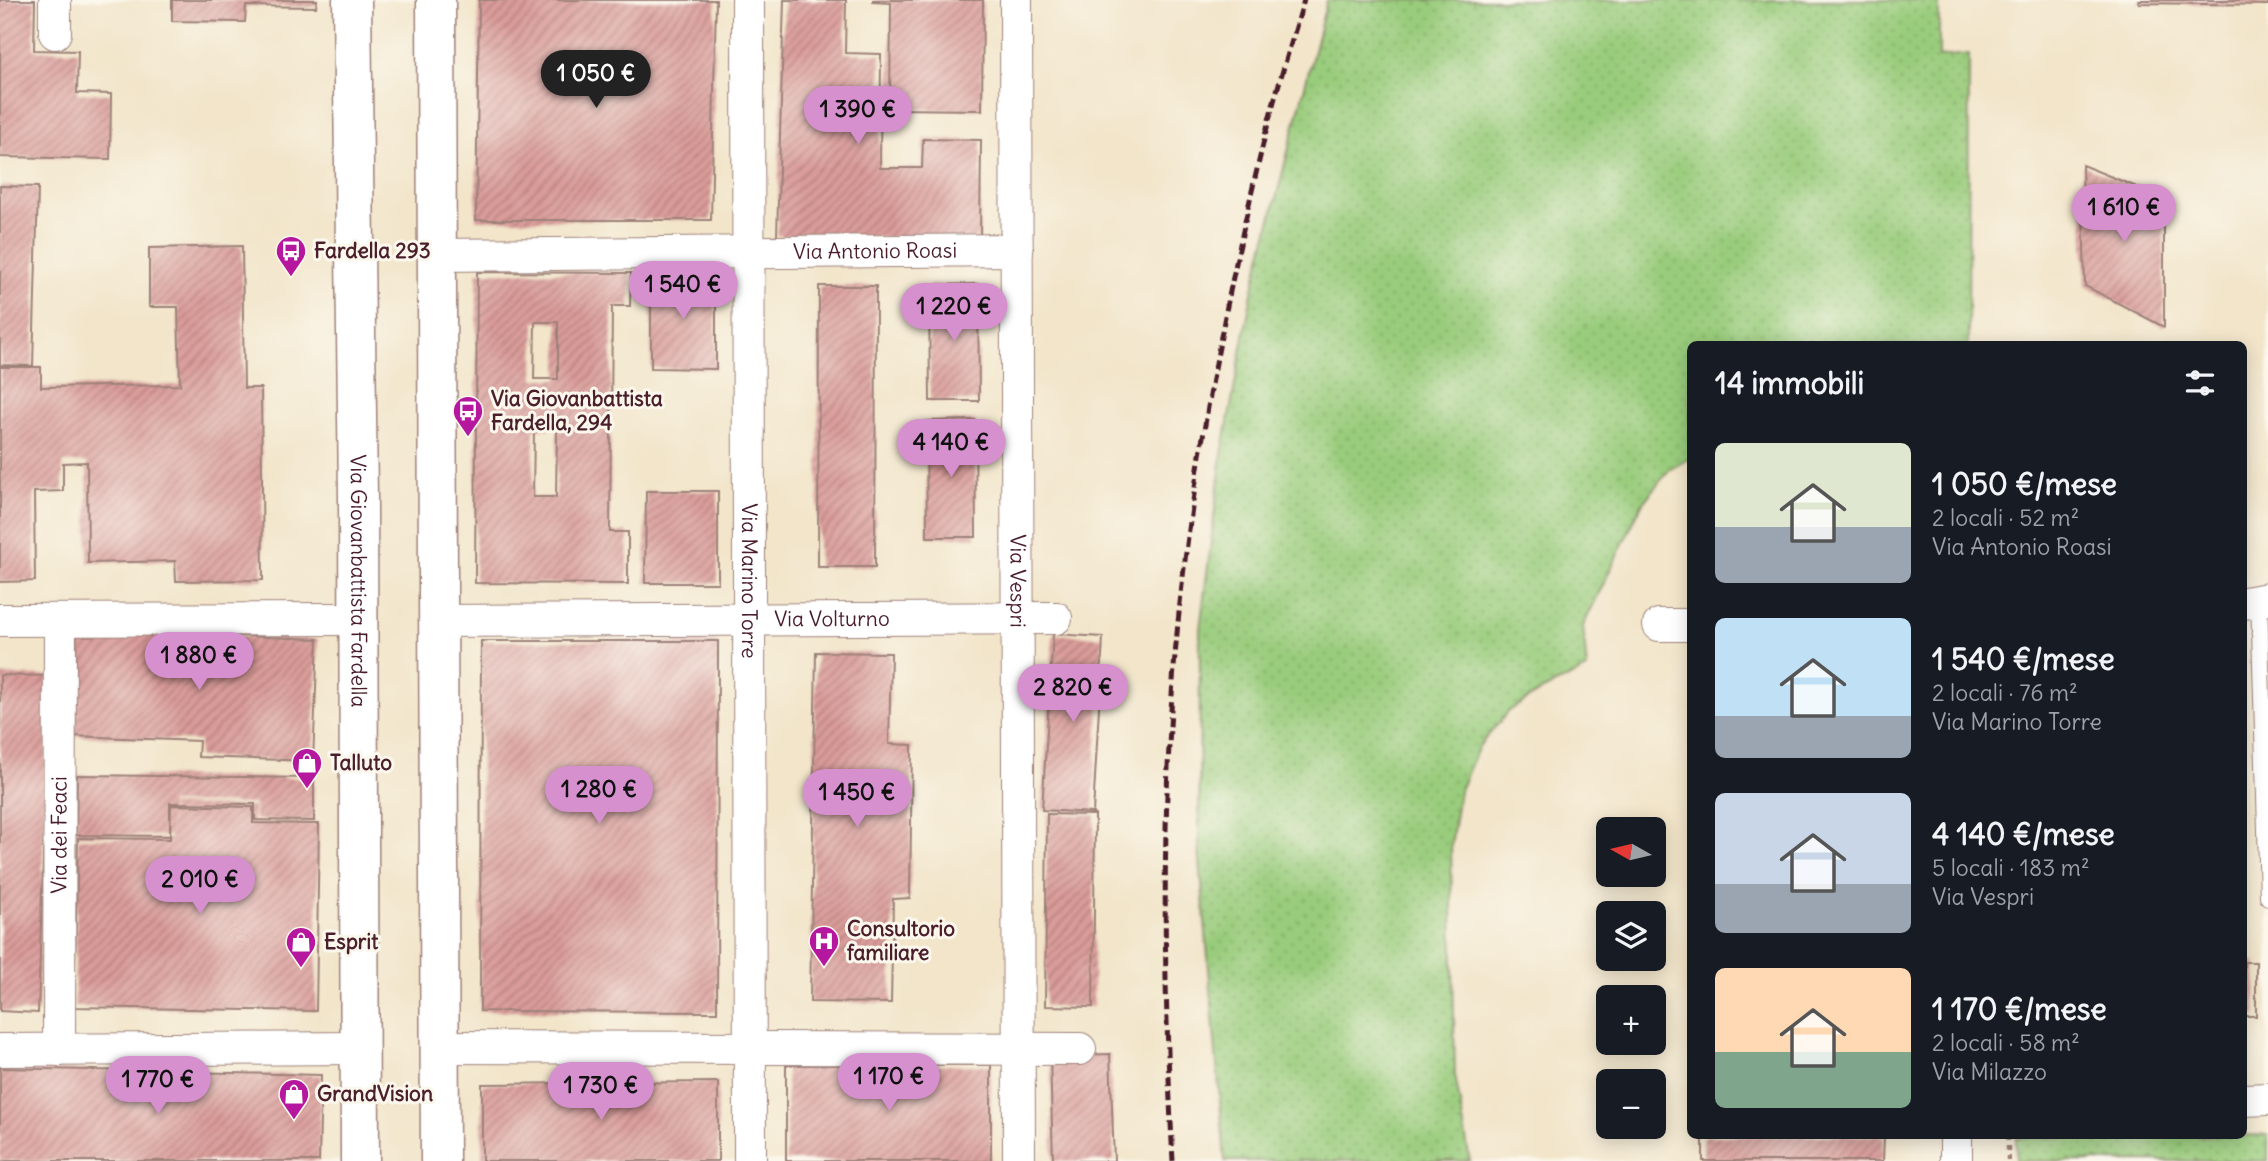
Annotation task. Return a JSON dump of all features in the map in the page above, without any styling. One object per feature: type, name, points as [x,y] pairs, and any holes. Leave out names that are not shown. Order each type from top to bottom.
[{"type":"main road","name":"Via Giovanbattista Fardella","points":[[352,0],[358,497],[360,1161]]},
{"type":"main road","points":[[436,0],[440,1161]]},
{"type":"street","points":[[55,0],[55,33]]},
{"type":"street","name":"Via Marino Torre","points":[[748,0],[750,1161]]},
{"type":"street","name":"Via Vespri","points":[[1016,0],[1018,1161]]},
{"type":"street","name":"Via Antonio Roasi","points":[[437,255],[1017,250]]},
{"type":"street","name":"Via Volturno","points":[[438,621],[1056,618]]},
{"type":"street","points":[[0,620],[357,619]]},
{"type":"street","name":"Via dei Feaci","points":[[59,1050],[60,620]]},
{"type":"street","points":[[1659,625],[1687,625]]},
{"type":"street","points":[[439,1047],[1080,1049]]},
{"type":"street","points":[[0,1050],[359,1048]]},
{"type":"street","points":[[2247,1100],[2268,1099]]},
{"type":"street","points":[[1956,1139],[1956,1161]]},
{"type":"lane","points":[[2257,600],[2268,897]]},
{"type":"path","points":[[2008,1139],[2008,1161]]},
{"type":"green space","points":[[1327,0],[1939,0],[1939,57],[1969,54],[1968,341],[1687,341],[1687,460],[1669,470],[1642,504],[1583,626],[1587,669],[1543,690],[1509,711],[1479,746],[1459,792],[1451,845],[1455,1075],[1470,1161],[1225,1161],[1199,849],[1200,629],[1222,454],[1253,288]]},
{"type":"green space","points":[[2247,1135],[2268,1135],[2268,1161],[2016,1161],[2016,1139],[2247,1139]]},
{"type":"building","points":[[0,0],[35,0],[34,50],[78,51],[77,93],[111,94],[110,159],[0,157]]},
{"type":"building","points":[[172,0],[317,0],[316,7],[246,6],[245,22],[172,21]]},
{"type":"building","points":[[479,0],[716,0],[711,220],[476,220]]},
{"type":"building","points":[[784,0],[846,0],[845,53],[881,54],[880,168],[922,168],[923,139],[981,140],[980,239],[777,236]]},
{"type":"building","points":[[873,0],[983,0],[982,110],[890,109],[891,3]]},
{"type":"building","points":[[2139,0],[2268,0],[2268,5],[2139,3]]},
{"type":"building","points":[[2082,165],[2164,198],[2164,327],[2085,286]]},
{"type":"building","points":[[0,186],[38,187],[33,366],[0,365]]},
{"type":"building","points":[[242,246],[244,388],[261,388],[263,580],[176,581],[175,561],[88,563],[87,462],[63,463],[63,491],[34,492],[35,581],[0,582],[0,367],[41,367],[41,387],[180,385],[178,307],[149,307],[149,248]]},
{"type":"building","points":[[477,272],[631,273],[630,306],[612,306],[610,532],[628,532],[628,584],[475,583]],"holes":[[[535,322],[558,322],[558,379],[534,379]],[[534,429],[557,429],[556,497],[533,497]]]},
{"type":"building","points":[[651,273],[716,274],[716,369],[651,368]]},
{"type":"building","points":[[978,284],[979,401],[930,401],[929,285]]},
{"type":"building","points":[[819,286],[876,286],[875,567],[818,567]]},
{"type":"building","points":[[975,420],[976,537],[927,537],[926,421]]},
{"type":"building","points":[[646,491],[718,491],[718,583],[645,583]]},
{"type":"building","points":[[77,630],[318,639],[313,761],[198,757],[199,741],[73,736]]},
{"type":"building","points":[[1053,634],[1103,637],[1093,813],[1042,810]]},
{"type":"building","points":[[481,641],[718,641],[717,1012],[480,1011]]},
{"type":"building","points":[[816,652],[891,653],[889,744],[912,745],[910,898],[893,899],[891,1003],[810,1002]]},
{"type":"building","points":[[0,675],[49,676],[38,1013],[0,1011]]},
{"type":"building","points":[[77,775],[314,778],[314,821],[255,820],[255,804],[170,803],[170,836],[76,835]]},
{"type":"building","points":[[171,805],[253,807],[253,823],[319,824],[316,1011],[74,1007],[78,838],[170,839]]},
{"type":"building","points":[[1047,814],[1095,815],[1093,1007],[1045,1006]]},
{"type":"building","points":[[2247,962],[2256,962],[2256,1016],[2247,1016]]},
{"type":"building","points":[[1110,1054],[1114,1161],[1053,1161],[1050,1056]]},
{"type":"building","points":[[786,1065],[991,1065],[991,1161],[786,1161]]},
{"type":"building","points":[[0,1068],[321,1075],[319,1161],[0,1161]]},
{"type":"building","points":[[718,1082],[718,1161],[482,1161],[482,1084]]},
{"type":"building","points":[[1703,1139],[1884,1139],[1883,1161],[1703,1161]]},
{"type":"railway","points":[[1173,1161],[1165,935],[1167,785],[1185,560],[1209,400],[1241,241],[1269,119],[1304,0]]},
{"type":"place","name":"Fardella 293","points":[[291,278]]},
{"type":"place","name":"Via Giovanbattista Fardella, 294","points":[[468,438]]},
{"type":"place","name":"Talluto","points":[[307,790]]},
{"type":"place","name":"Consultorio familiare","points":[[824,968]]},
{"type":"place","name":"Esprit","points":[[301,969]]},
{"type":"place","name":"GrandVision","points":[[294,1121]]}]
